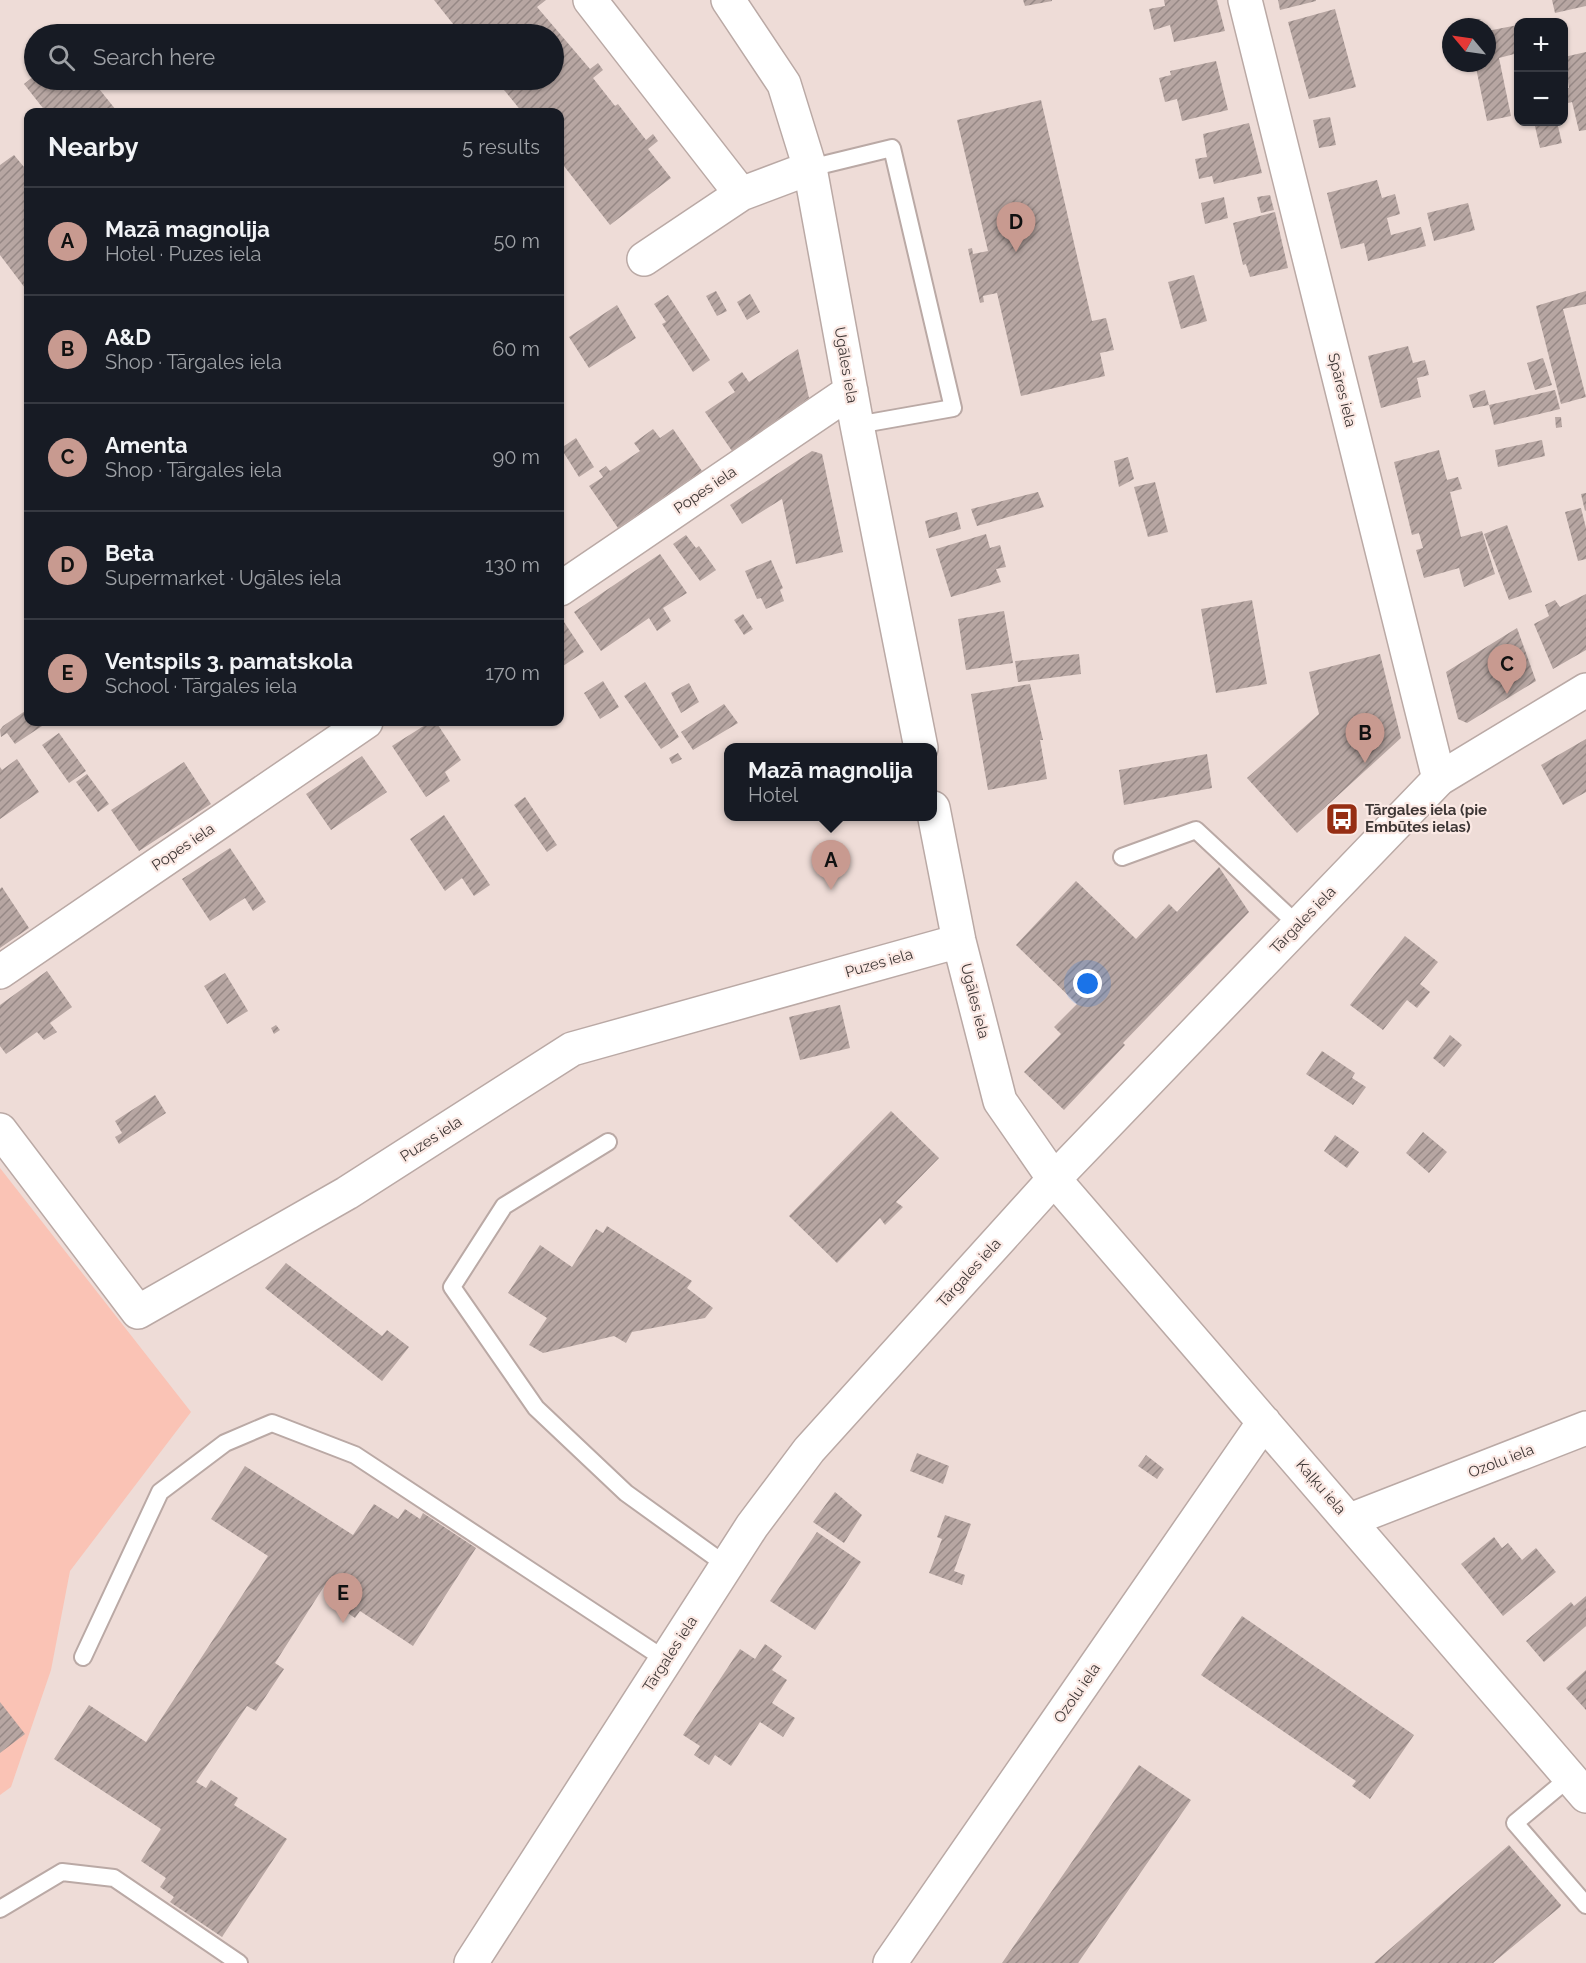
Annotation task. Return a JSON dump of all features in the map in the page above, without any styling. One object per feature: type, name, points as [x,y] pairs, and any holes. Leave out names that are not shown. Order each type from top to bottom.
[{"type":"street","points":[[590,0],[741,194]]},
{"type":"street","name":"Ugāles iela","points":[[728,0],[784,84],[810,168],[850,391],[920,743]]},
{"type":"street","name":"Spāres iela","points":[[1245,0],[1439,779]]},
{"type":"street","points":[[644,259],[741,194],[810,168]]},
{"type":"street","name":"Popes iela","points":[[564,587],[850,391]]},
{"type":"street","name":"Tārgales iela","points":[[471,1963],[726,1565],[809,1450],[1054,1179],[1439,779],[1586,690]]},
{"type":"street","name":"Popes iela","points":[[0,972],[360,726]]},
{"type":"street","name":"Ugāles iela","points":[[936,821],[959,940],[1000,1101],[1054,1179]]},
{"type":"street","name":"Puzes iela","points":[[0,1130],[138,1312],[347,1193],[572,1049],[959,940]]},
{"type":"street","name":"Kaļķu iela","points":[[1054,1179],[1578,1786]]},
{"type":"street","name":"Ozolu iela","points":[[890,1963],[1264,1422]]},
{"type":"street","name":"Ozolu iela","points":[[1350,1520],[1586,1428]]},
{"type":"lane","points":[[810,168],[892,148],[954,408],[857,424]]},
{"type":"lane","points":[[1122,857],[1196,830],[1298,925]]},
{"type":"lane","points":[[609,1142],[504,1206],[452,1287],[536,1408],[626,1493],[726,1565]]},
{"type":"lane","points":[[82,1657],[160,1492],[225,1443],[272,1423],[355,1455],[666,1660]]},
{"type":"lane","points":[[1578,1786],[1515,1823],[1586,1905]]},
{"type":"lane","points":[[0,1909],[62,1872],[114,1878],[239,1963]]},
{"type":"shaded area","points":[[0,1168],[191,1412],[70,1571],[51,1670],[11,1787],[0,1795]]},
{"type":"building","points":[[434,0],[546,0],[537,7],[552,24],[453,24]]},
{"type":"building","points":[[1023,0],[1052,0],[1052,1],[1025,6]]},
{"type":"building","points":[[1164,0],[1217,0],[1225,31],[1174,42],[1170,25],[1154,30],[1149,9],[1165,6]]},
{"type":"building","points":[[1278,0],[1316,0],[1316,1],[1280,10]]},
{"type":"building","points":[[1552,0],[1586,0],[1586,6],[1555,13]]},
{"type":"building","points":[[1335,9],[1356,87],[1309,99],[1288,22]]},
{"type":"building","points":[[1514,26],[1514,54],[1499,58],[1511,116],[1487,121],[1477,72],[1496,72],[1496,29]]},
{"type":"building","points":[[564,39],[590,69],[598,63],[603,70],[593,78],[615,106],[618,104],[646,140],[653,134],[658,141],[648,149],[671,178],[610,225],[564,166],[564,108],[519,108],[504,90],[564,90]]},
{"type":"building","points":[[1586,52],[1586,130],[1579,131],[1572,102],[1568,103],[1568,56]]},
{"type":"building","points":[[1216,61],[1228,110],[1182,121],[1177,99],[1165,102],[1159,78],[1171,75],[1170,71]]},
{"type":"building","points":[[29,90],[100,90],[114,108],[43,108]]},
{"type":"building","points":[[1041,100],[1092,321],[1106,318],[1114,350],[1100,353],[1105,376],[1021,396],[997,293],[983,296],[984,302],[980,303],[968,249],[972,248],[973,254],[988,251],[957,120]]},
{"type":"building","points":[[1330,117],[1336,145],[1319,148],[1313,120]]},
{"type":"building","points":[[1249,123],[1262,173],[1214,184],[1212,176],[1199,179],[1195,159],[1207,157],[1203,134]]},
{"type":"building","points":[[1535,126],[1558,126],[1562,143],[1540,148]]},
{"type":"building","points":[[14,155],[24,167],[24,287],[0,255],[0,165]]},
{"type":"building","points":[[1377,180],[1382,198],[1395,194],[1400,214],[1387,218],[1391,235],[1421,227],[1426,246],[1368,261],[1364,243],[1341,249],[1327,193]]},
{"type":"building","points":[[1270,195],[1274,210],[1261,213],[1257,197]]},
{"type":"building","points":[[1224,197],[1228,218],[1205,224],[1201,203]]},
{"type":"building","points":[[1468,203],[1475,230],[1434,241],[1427,213]]},
{"type":"building","points":[[1275,212],[1288,268],[1250,277],[1246,264],[1243,265],[1233,223]]},
{"type":"building","points":[[1194,275],[1207,321],[1181,329],[1168,282]]},
{"type":"building","points":[[716,291],[727,311],[717,316],[706,296]]},
{"type":"building","points":[[1586,291],[1586,304],[1563,309],[1586,397],[1561,404],[1536,306]]},
{"type":"building","points":[[750,294],[760,312],[747,320],[737,302]]},
{"type":"building","points":[[668,295],[710,360],[693,372],[662,324],[666,322],[654,304]]},
{"type":"building","points":[[617,305],[636,338],[589,368],[569,337]]},
{"type":"building","points":[[1408,346],[1413,363],[1425,360],[1429,375],[1417,378],[1421,397],[1381,408],[1368,356]]},
{"type":"building","points":[[798,349],[809,398],[732,451],[705,412],[735,392],[728,382],[742,372],[749,382]]},
{"type":"building","points":[[1543,358],[1552,385],[1535,390],[1527,363]]},
{"type":"building","points":[[1485,390],[1489,405],[1473,408],[1469,395]]},
{"type":"building","points":[[1555,390],[1560,409],[1494,425],[1489,405]]},
{"type":"building","points":[[1555,417],[1561,417],[1562,427],[1556,428]]},
{"type":"building","points":[[653,429],[660,438],[673,429],[702,471],[618,528],[589,486],[603,477],[599,471],[606,466],[610,471],[640,451],[634,443]]},
{"type":"building","points":[[576,438],[594,467],[579,477],[564,453],[564,446]]},
{"type":"building","points":[[1542,440],[1545,456],[1498,467],[1495,450]]},
{"type":"building","points":[[1439,450],[1447,480],[1458,477],[1462,489],[1450,492],[1461,537],[1482,531],[1495,574],[1464,587],[1459,568],[1424,578],[1416,550],[1423,548],[1419,533],[1412,535],[1394,462]]},
{"type":"building","points":[[812,451],[822,454],[843,552],[796,564],[782,499],[742,524],[730,505]]},
{"type":"building","points":[[1128,457],[1134,479],[1119,487],[1114,461]]},
{"type":"building","points":[[1155,482],[1168,532],[1148,537],[1134,487]]},
{"type":"building","points":[[1038,492],[1044,507],[977,526],[971,509]]},
{"type":"building","points":[[1586,493],[1586,510],[1585,511],[1581,494]]},
{"type":"building","points":[[1581,508],[1586,528],[1586,559],[1578,561],[1565,512]]},
{"type":"building","points":[[957,512],[961,529],[929,538],[925,521]]},
{"type":"building","points":[[1507,525],[1532,592],[1509,600],[1484,534]]},
{"type":"building","points":[[986,534],[990,548],[1000,545],[1006,567],[996,569],[1001,582],[951,597],[936,549]]},
{"type":"building","points":[[686,535],[696,548],[699,546],[716,570],[700,581],[673,544]]},
{"type":"building","points":[[660,554],[687,593],[663,608],[671,621],[657,631],[649,618],[601,651],[574,612]]},
{"type":"building","points":[[771,560],[783,588],[780,590],[784,601],[766,609],[761,598],[757,599],[745,571]]},
{"type":"building","points":[[1586,594],[1586,650],[1553,669],[1534,624],[1549,616],[1545,605],[1555,600],[1560,607]]},
{"type":"building","points":[[1252,600],[1267,684],[1216,693],[1201,609]]},
{"type":"building","points":[[1004,611],[1013,663],[966,670],[958,619]]},
{"type":"building","points":[[743,614],[753,629],[744,635],[734,620]]},
{"type":"building","points":[[564,622],[584,652],[564,665]]},
{"type":"building","points":[[1517,628],[1536,681],[1467,723],[1458,719],[1446,672]]},
{"type":"building","points":[[1079,654],[1081,674],[1018,682],[1015,661]]},
{"type":"building","points":[[1380,654],[1401,738],[1297,833],[1247,778],[1319,714],[1309,672]]},
{"type":"building","points":[[603,681],[619,707],[600,719],[584,693]]},
{"type":"building","points":[[645,682],[679,737],[661,749],[624,696]]},
{"type":"building","points":[[689,683],[699,702],[681,713],[671,693]]},
{"type":"building","points":[[1030,684],[1043,740],[1040,740],[1047,779],[988,790],[971,694]]},
{"type":"building","points":[[724,704],[738,723],[693,750],[681,732]]},
{"type":"building","points":[[24,712],[24,726],[42,726],[15,744],[7,733],[1,737],[0,730]]},
{"type":"building","points":[[424,726],[439,726],[461,760],[445,772],[450,781],[426,797],[392,746]]},
{"type":"building","points":[[59,733],[86,771],[69,783],[42,745]]},
{"type":"building","points":[[1586,739],[1586,792],[1563,805],[1541,765]]},
{"type":"building","points":[[678,753],[682,759],[672,764],[669,758]]},
{"type":"building","points":[[1207,754],[1212,788],[1124,805],[1119,770]]},
{"type":"building","points":[[362,756],[387,792],[331,830],[306,794]]},
{"type":"building","points":[[17,759],[39,792],[0,819],[0,767],[2,770]]},
{"type":"building","points":[[184,762],[211,804],[139,851],[111,810]]},
{"type":"building","points":[[87,774],[109,804],[98,812],[76,782]]},
{"type":"building","points":[[525,797],[557,845],[547,852],[514,805]]},
{"type":"building","points":[[444,815],[490,885],[474,896],[462,878],[445,891],[410,839]]},
{"type":"building","points":[[230,848],[266,902],[253,911],[245,898],[210,921],[182,879]]},
{"type":"building","points":[[1219,867],[1249,912],[1123,1043],[1125,1045],[1064,1110],[1024,1072],[1061,1034],[1054,1027],[1077,1004],[1016,945],[1076,881],[1136,939],[1169,904],[1177,912]]},
{"type":"building","points":[[2,887],[29,928],[0,948],[0,889]]},
{"type":"building","points":[[1405,936],[1438,962],[1420,984],[1430,992],[1417,1008],[1407,1000],[1383,1030],[1350,1005]]},
{"type":"building","points":[[47,971],[72,1007],[50,1023],[57,1032],[44,1040],[37,1032],[6,1054],[0,1046],[0,1005]]},
{"type":"building","points":[[225,973],[248,1011],[227,1024],[204,986]]},
{"type":"building","points":[[840,1005],[850,1048],[800,1060],[789,1017]]},
{"type":"building","points":[[276,1025],[280,1030],[274,1034],[271,1028]]},
{"type":"building","points":[[1450,1035],[1462,1045],[1444,1067],[1433,1058]]},
{"type":"building","points":[[1322,1051],[1355,1073],[1352,1078],[1366,1087],[1353,1105],[1306,1074]]},
{"type":"building","points":[[155,1095],[166,1113],[119,1144],[115,1137],[122,1133],[115,1121]]},
{"type":"building","points":[[891,1111],[939,1158],[896,1202],[903,1207],[885,1225],[880,1218],[837,1263],[789,1216]]},
{"type":"building","points":[[1423,1132],[1447,1152],[1429,1173],[1406,1153]]},
{"type":"building","points":[[1335,1135],[1359,1152],[1347,1168],[1324,1151]]},
{"type":"building","points":[[607,1226],[692,1281],[687,1288],[713,1308],[705,1318],[632,1332],[626,1343],[614,1336],[543,1353],[529,1345],[547,1318],[508,1293],[540,1245],[572,1267],[596,1229],[603,1233]]},
{"type":"building","points":[[286,1263],[382,1336],[387,1330],[409,1347],[382,1381],[265,1288]]},
{"type":"building","points":[[917,1453],[949,1466],[943,1484],[910,1471]]},
{"type":"building","points":[[1146,1455],[1164,1469],[1157,1479],[1138,1466]]},
{"type":"building","points":[[245,1466],[353,1535],[374,1504],[398,1519],[405,1509],[420,1519],[423,1513],[476,1548],[413,1646],[360,1611],[355,1618],[330,1601],[335,1592],[325,1585],[275,1663],[284,1669],[256,1711],[247,1706],[196,1782],[206,1788],[211,1780],[238,1798],[234,1805],[287,1839],[222,1937],[170,1902],[174,1897],[160,1887],[166,1878],[141,1861],[161,1829],[54,1759],[89,1705],[146,1742],[268,1556],[211,1519]]},
{"type":"building","points":[[835,1492],[862,1515],[844,1543],[813,1522]]},
{"type":"building","points":[[945,1515],[971,1524],[954,1571],[965,1575],[962,1585],[929,1573],[942,1539],[937,1537]]},
{"type":"building","points":[[817,1532],[861,1562],[815,1630],[770,1601]]},
{"type":"building","points":[[1494,1537],[1502,1548],[1508,1543],[1522,1560],[1536,1548],[1556,1572],[1503,1616],[1461,1564]]},
{"type":"building","points":[[1586,1596],[1586,1626],[1544,1662],[1526,1641],[1571,1602],[1574,1606]]},
{"type":"building","points":[[1242,1616],[1414,1735],[1370,1799],[1352,1786],[1356,1781],[1201,1675]]},
{"type":"building","points":[[765,1644],[782,1656],[772,1670],[787,1680],[772,1703],[795,1718],[783,1737],[760,1722],[731,1766],[715,1755],[709,1765],[694,1755],[700,1746],[683,1735],[740,1649],[755,1659]]},
{"type":"building","points":[[1586,1670],[1586,1710],[1566,1688]]},
{"type":"building","points":[[0,1702],[25,1734],[0,1753]]},
{"type":"building","points":[[1139,1765],[1191,1800],[1078,1963],[1002,1963]]},
{"type":"building","points":[[1509,1845],[1561,1905],[1560,1907],[1493,1963],[1374,1963]]},
{"type":"place","name":"Beta","points":[[1016,252]]},
{"type":"place","name":"Amenta","points":[[1507,694]]},
{"type":"place","name":"A&D","points":[[1365,763]]},
{"type":"place","name":"Tārgales iela (pie Embūtes ielas)","points":[[1342,819]]},
{"type":"place","name":"Mazā magnolija","points":[[831,890]]},
{"type":"place","name":"Ventspils 3. pamatskola","points":[[343,1623]]}]
